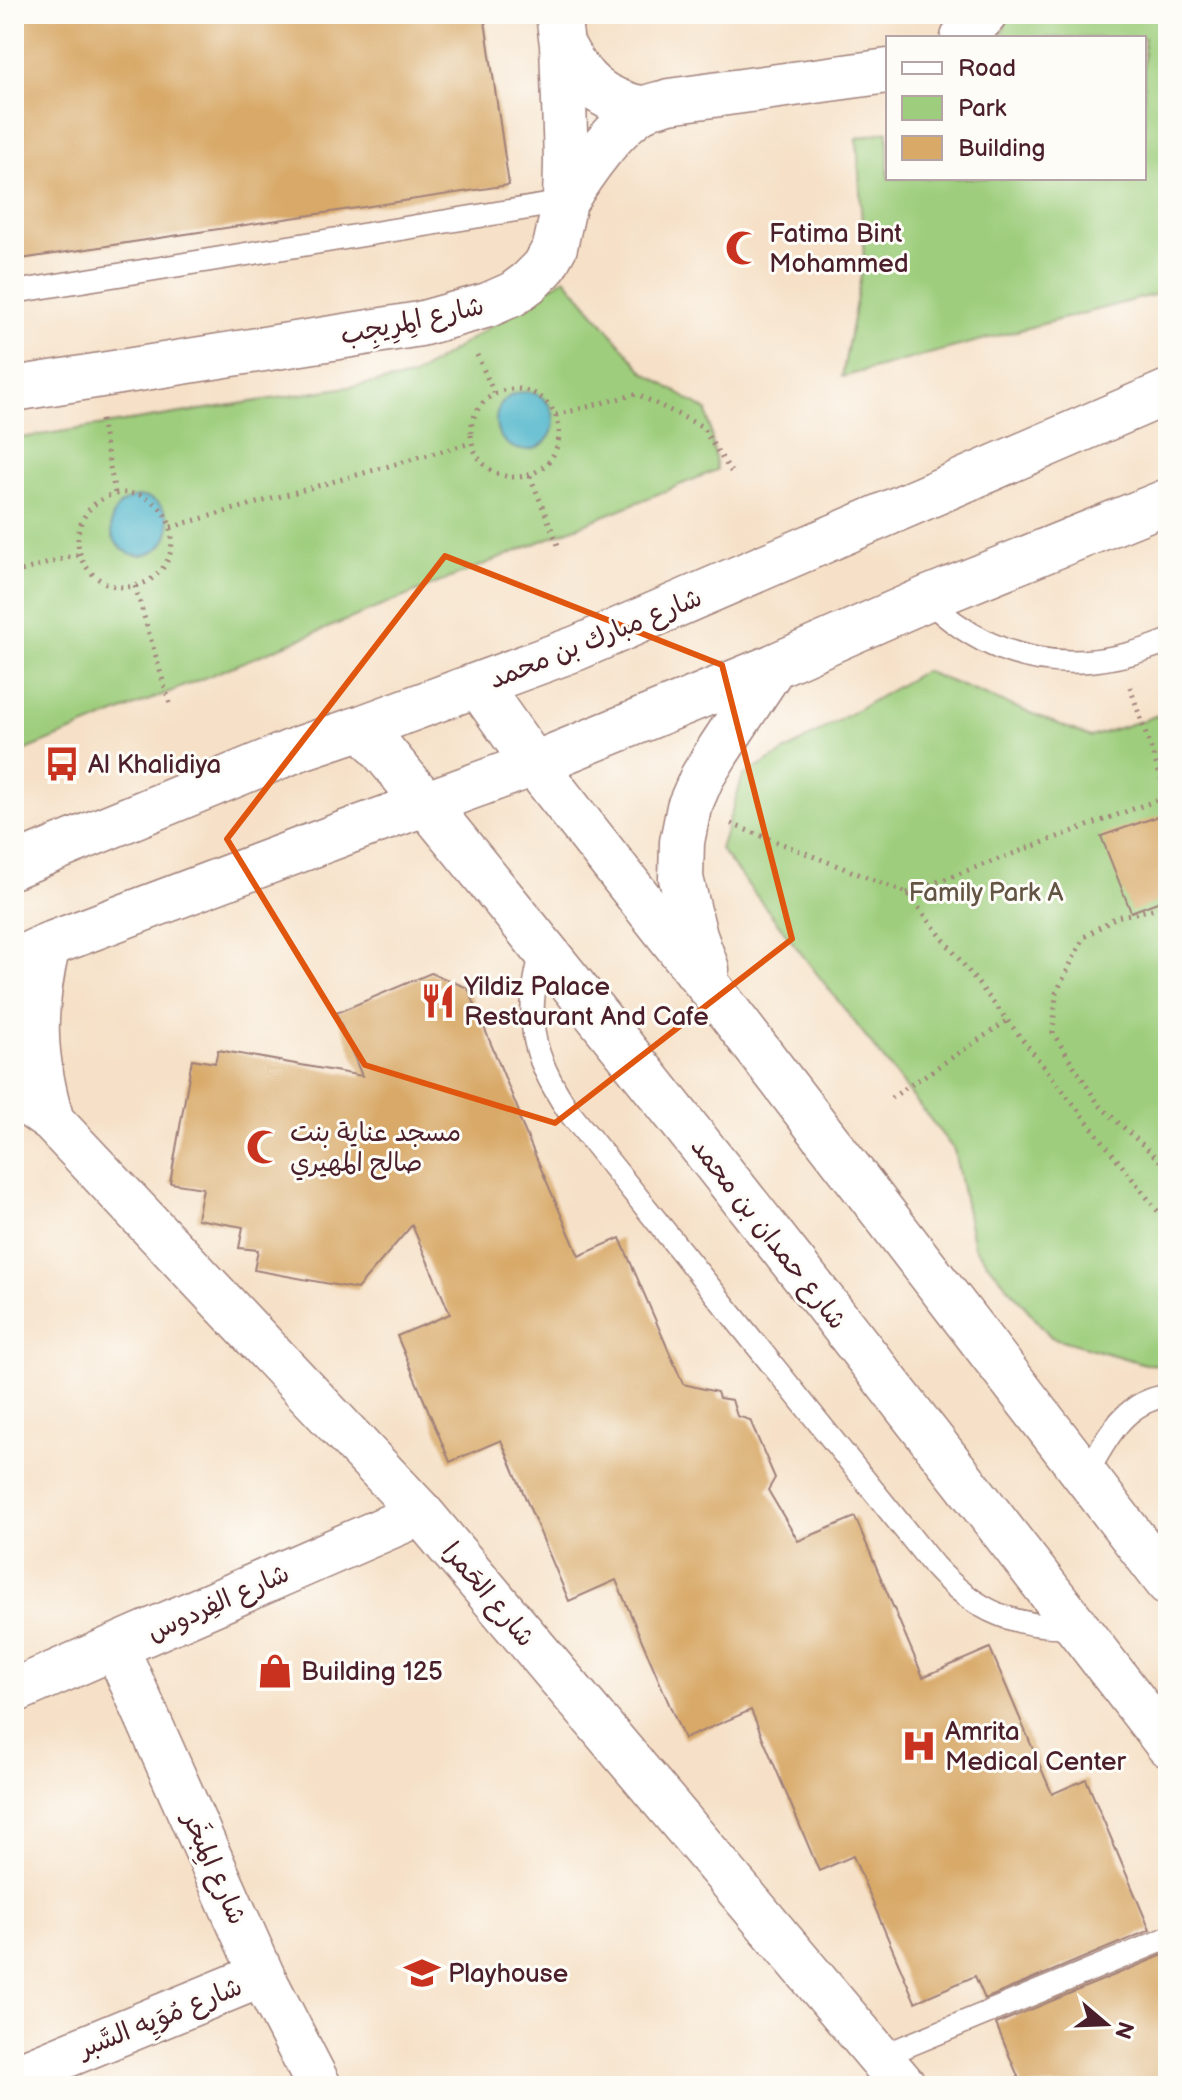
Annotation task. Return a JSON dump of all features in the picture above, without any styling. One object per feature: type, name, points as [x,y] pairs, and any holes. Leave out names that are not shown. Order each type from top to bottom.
[{"type":"main road","points":[[965,36],[985,14]]},
{"type":"main road","points":[[560,29],[581,76],[594,89],[610,99],[645,109]]},
{"type":"main road","name":"شارع المِرِيجِب","points":[[14,389],[420,324],[488,305],[513,294],[544,267],[555,247],[565,202],[560,29]]},
{"type":"main road","points":[[565,202],[610,141],[625,124],[645,109],[669,101],[886,71]]},
{"type":"main road","name":"شارع مبارك بن محمد","points":[[14,866],[298,749],[577,648],[1168,392]]},
{"type":"main road","points":[[31,953],[534,764],[1168,501]]},
{"type":"main road","points":[[718,998],[695,936],[681,878],[682,842],[689,807],[702,777],[774,666]]},
{"type":"main road","points":[[478,685],[534,764],[1168,1583]]},
{"type":"main road","name":"شارع حمدان بن محمد","points":[[363,727],[543,947],[946,1456],[1168,1745]]},
{"type":"main road","name":"شارع الحَمرا","points":[[31,953],[39,982],[37,1057],[52,1121]]},
{"type":"main road","name":"شارع الحَمرا","points":[[14,1094],[52,1121],[421,1513],[892,2071]]},
{"type":"main road","name":"شارع الفِردوس","points":[[14,1691],[421,1513]]},
{"type":"main road","name":"شارع المِبخَر","points":[[116,1647],[262,1975],[319,2086]]},
{"type":"main road","name":"شارع مُوَيِه السَّبر","points":[[14,2077],[262,1975]]},
{"type":"lane","points":[[14,292],[565,202]]},
{"type":"lane","points":[[926,599],[954,623],[985,642],[1018,655],[1054,661],[1090,662],[1120,657],[1168,641]]},
{"type":"lane","points":[[543,947],[533,981],[531,1016],[537,1051],[550,1083],[569,1112],[953,1586],[998,1615],[1050,1627],[1077,1626]]},
{"type":"lane","points":[[1086,1475],[1109,1434],[1123,1417],[1138,1405],[1168,1396]]},
{"type":"lane","points":[[892,2071],[1168,1938]]},
{"type":"path","points":[[93,376],[115,493]]},
{"type":"path","points":[[522,389],[537,394],[556,415],[560,430],[558,444],[552,457],[530,476],[501,476],[487,469],[471,443],[470,428],[474,414],[494,393],[522,389]]},
{"type":"path","points":[[556,415],[637,394],[701,426],[734,476]]},
{"type":"path","points":[[171,527],[471,443]]},
{"type":"path","points":[[530,476],[560,550]]},
{"type":"path","points":[[130,492],[155,503],[171,527],[169,557],[161,571],[149,581],[135,586],[118,587],[101,581],[88,570],[80,554],[78,539],[81,523],[89,509],[100,499],[115,493],[130,492]]},
{"type":"path","points":[[14,573],[80,554]]},
{"type":"path","points":[[135,586],[171,708]]},
{"type":"path","points":[[907,893],[1168,796],[1120,657]]},
{"type":"path","points":[[725,821],[907,893],[1168,1224]]},
{"type":"path","points":[[1168,906],[1116,917],[1084,937],[1056,993],[1053,1033],[1099,1105],[1168,1168]]},
{"type":"path","points":[[891,1098],[1007,1021]]},
{"type":"highlighted area","points":[[445,556],[722,665],[792,939],[555,1123],[365,1065],[227,839]]},
{"type":"green space","points":[[1010,14],[1168,14],[1168,291],[842,377],[864,259],[857,138],[886,131],[886,180],[1146,180],[1146,36],[1001,36]]},
{"type":"green space","points":[[565,278],[644,372],[707,411],[717,470],[14,755],[14,439],[412,377]]},
{"type":"green space","name":"Family Park A","points":[[924,671],[1091,737],[1168,712],[1168,1365],[1145,1364],[1051,1337],[974,1247],[954,1150],[720,849],[743,776]]},
{"type":"water","points":[[525,392],[536,394],[545,401],[552,410],[552,432],[545,441],[536,448],[525,450],[514,448],[505,441],[498,432],[496,421],[498,410],[505,401],[514,394]]},
{"type":"water","points":[[140,497],[151,499],[160,506],[167,515],[167,537],[160,546],[151,553],[140,555],[129,553],[120,546],[113,537],[111,526],[113,515],[120,506],[129,499]]},
{"type":"building","points":[[14,14],[484,14],[509,185],[14,260]]},
{"type":"building","points":[[1168,813],[1168,898],[1131,912],[1101,836]]},
{"type":"building","points":[[431,973],[468,988],[519,1118],[579,1256],[620,1238],[683,1384],[717,1392],[719,1398],[732,1400],[737,1416],[750,1420],[775,1478],[768,1490],[798,1541],[855,1517],[923,1677],[990,1648],[1052,1794],[1086,1779],[1150,1930],[985,1999],[975,1976],[915,2002],[853,1856],[819,1871],[751,1710],[684,1739],[616,1580],[569,1601],[501,1440],[450,1462],[397,1336],[450,1314],[412,1225],[357,1289],[254,1270],[258,1250],[239,1248],[243,1227],[197,1219],[203,1188],[170,1183],[192,1059],[215,1063],[218,1050],[362,1076],[336,1013]]},
{"type":"building","points":[[1168,1953],[1168,2086],[1022,2086],[996,2024]]},
{"type":"place","name":"Fatima Bint Mohammed","points":[[743,248]]},
{"type":"place","name":"Al Khalidiya","points":[[62,764]]},
{"type":"place","name":"Yildiz Palace Restaurant And Cafe","points":[[438,1001]]},
{"type":"place","name":"مسجد عناية بنت صالح المهيري","points":[[264,1147]]},
{"type":"place","name":"Building 125","points":[[275,1671]]},
{"type":"place","name":"Amrita Medical Center","points":[[919,1746]]},
{"type":"place","name":"Playhouse","points":[[422,1973]]}]
